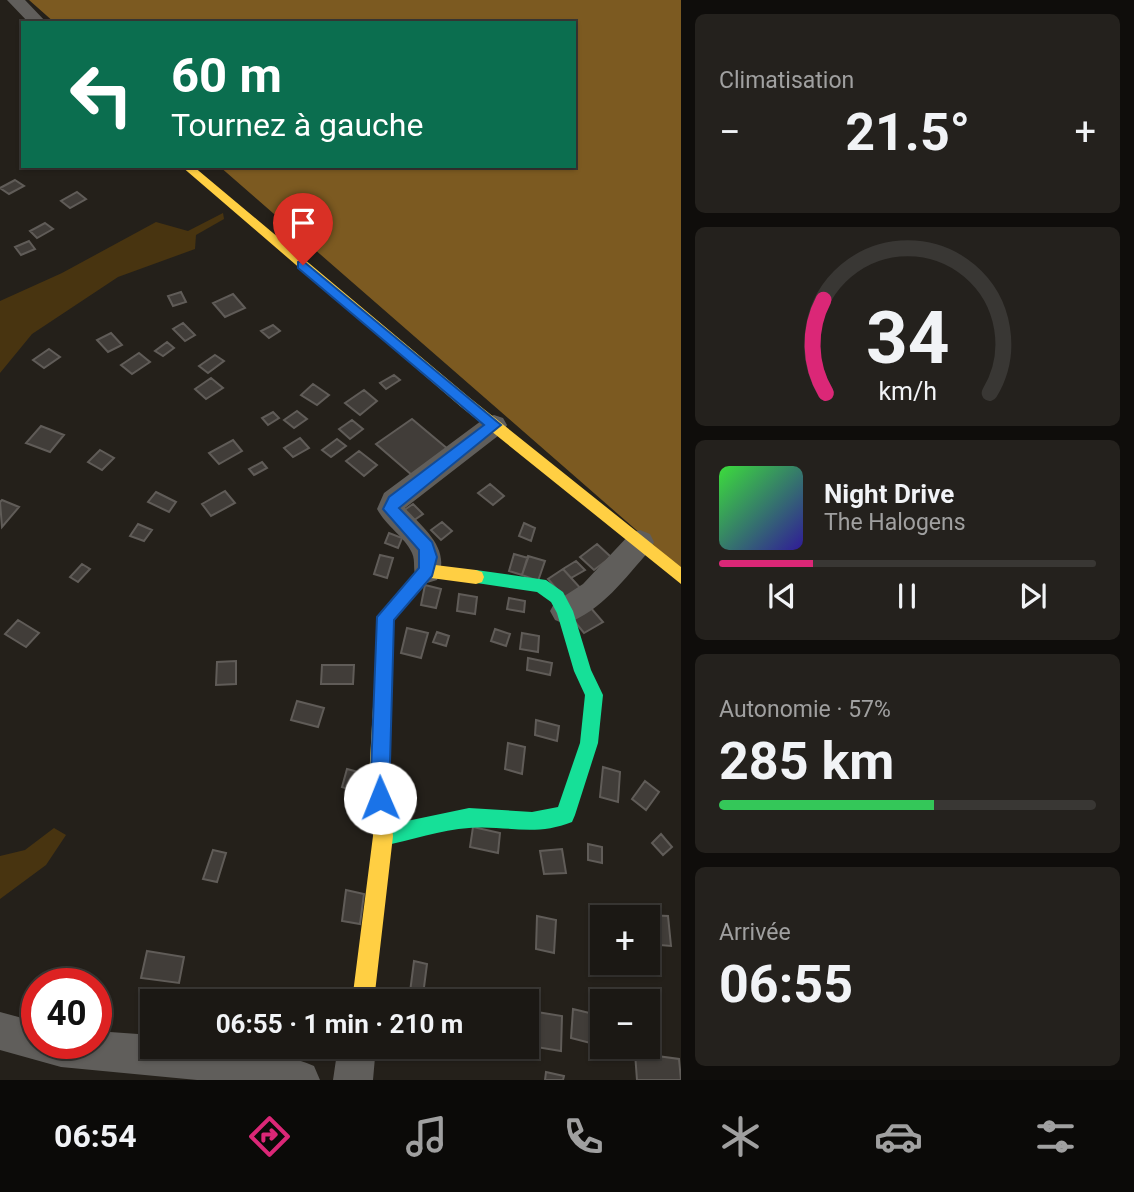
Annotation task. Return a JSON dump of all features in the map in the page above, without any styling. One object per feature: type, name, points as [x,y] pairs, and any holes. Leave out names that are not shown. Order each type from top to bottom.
[{"type":"street","points":[[15,0],[37,21]]},
{"type":"street","points":[[188,168],[494,425],[681,577]]},
{"type":"street","points":[[364,989],[383,835],[378,779],[386,617],[427,571],[429,557],[426,547],[395,517],[391,509],[394,501],[494,425]]},
{"type":"street","points":[[565,611],[593,593],[640,542]]},
{"type":"street","points":[[383,835],[469,818],[532,822],[565,815],[589,743],[594,695],[583,671],[565,611],[556,597],[540,585],[427,571]]},
{"type":"street","points":[[0,1031],[21,1037]]},
{"type":"street","points":[[112,1052],[173,1056],[300,1080]]},
{"type":"street","points":[[353,1080],[355,1059]]},
{"type":"shaded area","points":[[29,0],[681,0],[681,569],[221,168],[576,168],[576,21],[53,21]]},
{"type":"shaded area","points":[[223,213],[224,219],[196,235],[195,249],[118,277],[32,334],[0,373],[0,301],[62,273],[156,222],[188,231]]},
{"type":"shaded area","points":[[54,828],[66,835],[46,865],[0,899],[0,856],[25,850]]},
{"type":"building","points":[[15,180],[24,186],[9,194],[0,188]]},
{"type":"building","points":[[77,192],[86,199],[70,208],[61,201]]},
{"type":"building","points":[[45,223],[53,229],[37,238],[30,231]]},
{"type":"building","points":[[29,241],[35,249],[21,255],[15,247]]},
{"type":"building","points":[[181,292],[186,302],[173,306],[168,296]]},
{"type":"building","points":[[233,294],[245,308],[225,317],[213,303]]},
{"type":"building","points":[[183,323],[195,335],[185,341],[173,329]]},
{"type":"building","points":[[273,325],[280,331],[269,338],[261,331]]},
{"type":"building","points":[[111,333],[122,345],[108,352],[97,340]]},
{"type":"building","points":[[167,342],[174,348],[163,356],[155,351]]},
{"type":"building","points":[[49,349],[60,357],[44,368],[33,360]]},
{"type":"building","points":[[139,353],[150,362],[132,374],[121,365]]},
{"type":"building","points":[[215,355],[224,361],[208,373],[199,366]]},
{"type":"building","points":[[394,375],[400,380],[386,389],[380,383]]},
{"type":"building","points":[[211,378],[223,388],[206,399],[195,389]]},
{"type":"building","points":[[313,384],[329,395],[317,405],[301,395]]},
{"type":"building","points":[[364,390],[377,401],[360,415],[345,403]]},
{"type":"building","points":[[297,411],[307,419],[294,428],[284,420]]},
{"type":"building","points":[[273,412],[279,418],[268,425],[262,418]]},
{"type":"building","points":[[412,419],[449,450],[413,476],[376,444]]},
{"type":"building","points":[[352,420],[363,429],[350,439],[339,429]]},
{"type":"building","points":[[41,426],[64,435],[50,452],[26,443]]},
{"type":"building","points":[[300,438],[309,448],[293,457],[284,448]]},
{"type":"building","points":[[337,439],[346,446],[331,457],[322,450]]},
{"type":"building","points":[[233,440],[242,451],[219,464],[209,453]]},
{"type":"building","points":[[100,450],[114,458],[102,470],[88,462]]},
{"type":"building","points":[[359,451],[377,465],[364,476],[346,461]]},
{"type":"building","points":[[262,462],[267,468],[254,475],[249,469]]},
{"type":"building","points":[[490,484],[504,496],[493,505],[478,493]]},
{"type":"building","points":[[225,491],[235,503],[211,516],[202,504]]},
{"type":"building","points":[[156,492],[176,502],[169,512],[148,502]]},
{"type":"building","points":[[2,500],[19,507],[2,527],[0,502]]},
{"type":"building","points":[[413,504],[423,514],[410,523],[400,513]]},
{"type":"building","points":[[442,522],[452,531],[441,540],[431,530]]},
{"type":"building","points":[[524,523],[535,528],[531,541],[519,536]]},
{"type":"building","points":[[138,524],[152,530],[144,541],[130,536]]},
{"type":"building","points":[[389,533],[402,538],[398,548],[385,543]]},
{"type":"building","points":[[597,544],[611,557],[594,570],[580,557]]},
{"type":"building","points":[[514,554],[528,558],[522,575],[509,571]]},
{"type":"building","points":[[380,555],[393,558],[387,578],[374,574]]},
{"type":"building","points":[[528,556],[545,561],[538,581],[522,575]]},
{"type":"building","points":[[576,561],[585,570],[571,578],[563,569]]},
{"type":"building","points":[[82,564],[90,569],[78,582],[70,577]]},
{"type":"building","points":[[563,569],[583,591],[567,601],[548,579]]},
{"type":"building","points":[[425,585],[441,589],[436,608],[421,605]]},
{"type":"building","points":[[459,594],[477,597],[475,614],[457,611]]},
{"type":"building","points":[[509,598],[525,601],[524,612],[507,609]]},
{"type":"building","points":[[590,607],[603,622],[584,633],[571,617]]},
{"type":"building","points":[[18,620],[39,633],[26,647],[5,634]]},
{"type":"building","points":[[407,628],[428,633],[421,658],[401,653]]},
{"type":"building","points":[[495,629],[510,634],[506,646],[491,641]]},
{"type":"building","points":[[437,632],[449,636],[446,646],[433,642]]},
{"type":"building","points":[[522,633],[539,636],[538,652],[520,649]]},
{"type":"building","points":[[528,658],[552,663],[550,675],[527,670]]},
{"type":"building","points":[[236,661],[236,684],[216,685],[217,662]]},
{"type":"building","points":[[322,665],[354,665],[353,684],[321,684]]},
{"type":"building","points":[[297,701],[324,708],[318,727],[291,720]]},
{"type":"building","points":[[536,720],[559,726],[557,741],[535,735]]},
{"type":"building","points":[[508,743],[525,747],[522,774],[505,769]]},
{"type":"building","points":[[603,767],[620,772],[618,802],[600,797]]},
{"type":"building","points":[[347,769],[370,775],[365,794],[342,787]]},
{"type":"building","points":[[645,781],[659,792],[646,810],[632,799]]},
{"type":"building","points":[[473,827],[500,833],[498,853],[470,847]]},
{"type":"building","points":[[661,834],[672,847],[663,855],[652,843]]},
{"type":"building","points":[[588,844],[602,847],[602,863],[588,860]]},
{"type":"building","points":[[562,849],[566,873],[544,874],[540,851]]},
{"type":"building","points":[[213,850],[226,853],[217,882],[203,879]]},
{"type":"building","points":[[346,890],[364,894],[360,924],[342,921]]},
{"type":"building","points":[[537,916],[556,920],[554,953],[536,949]]},
{"type":"building","points":[[660,916],[668,916],[671,946],[660,945]]},
{"type":"building","points":[[147,951],[184,957],[179,983],[141,978]]},
{"type":"building","points":[[414,961],[427,964],[424,989],[410,989]]},
{"type":"building","points":[[573,1009],[590,1013],[590,1043],[571,1038]]},
{"type":"building","points":[[539,1012],[562,1016],[561,1051],[539,1047]]},
{"type":"building","points":[[660,1056],[679,1059],[681,1080],[637,1080],[635,1059],[660,1059]]},
{"type":"building","points":[[546,1072],[564,1076],[563,1080],[545,1080]]},
{"type":"traffic: fast","points":[[383,836],[469,818],[532,822],[565,815],[589,743],[594,695],[583,671],[565,611],[557,597],[540,585],[476,577]]},
{"type":"traffic: slow","points":[[188,168],[465,402],[681,577]]},
{"type":"traffic: slow","points":[[364,989],[383,836],[378,779],[386,617],[427,571],[476,577]]},
{"type":"route","points":[[303,265],[494,425],[394,501],[391,509],[395,517],[426,547],[429,557],[427,571],[386,617],[378,779],[380,798]]}]
